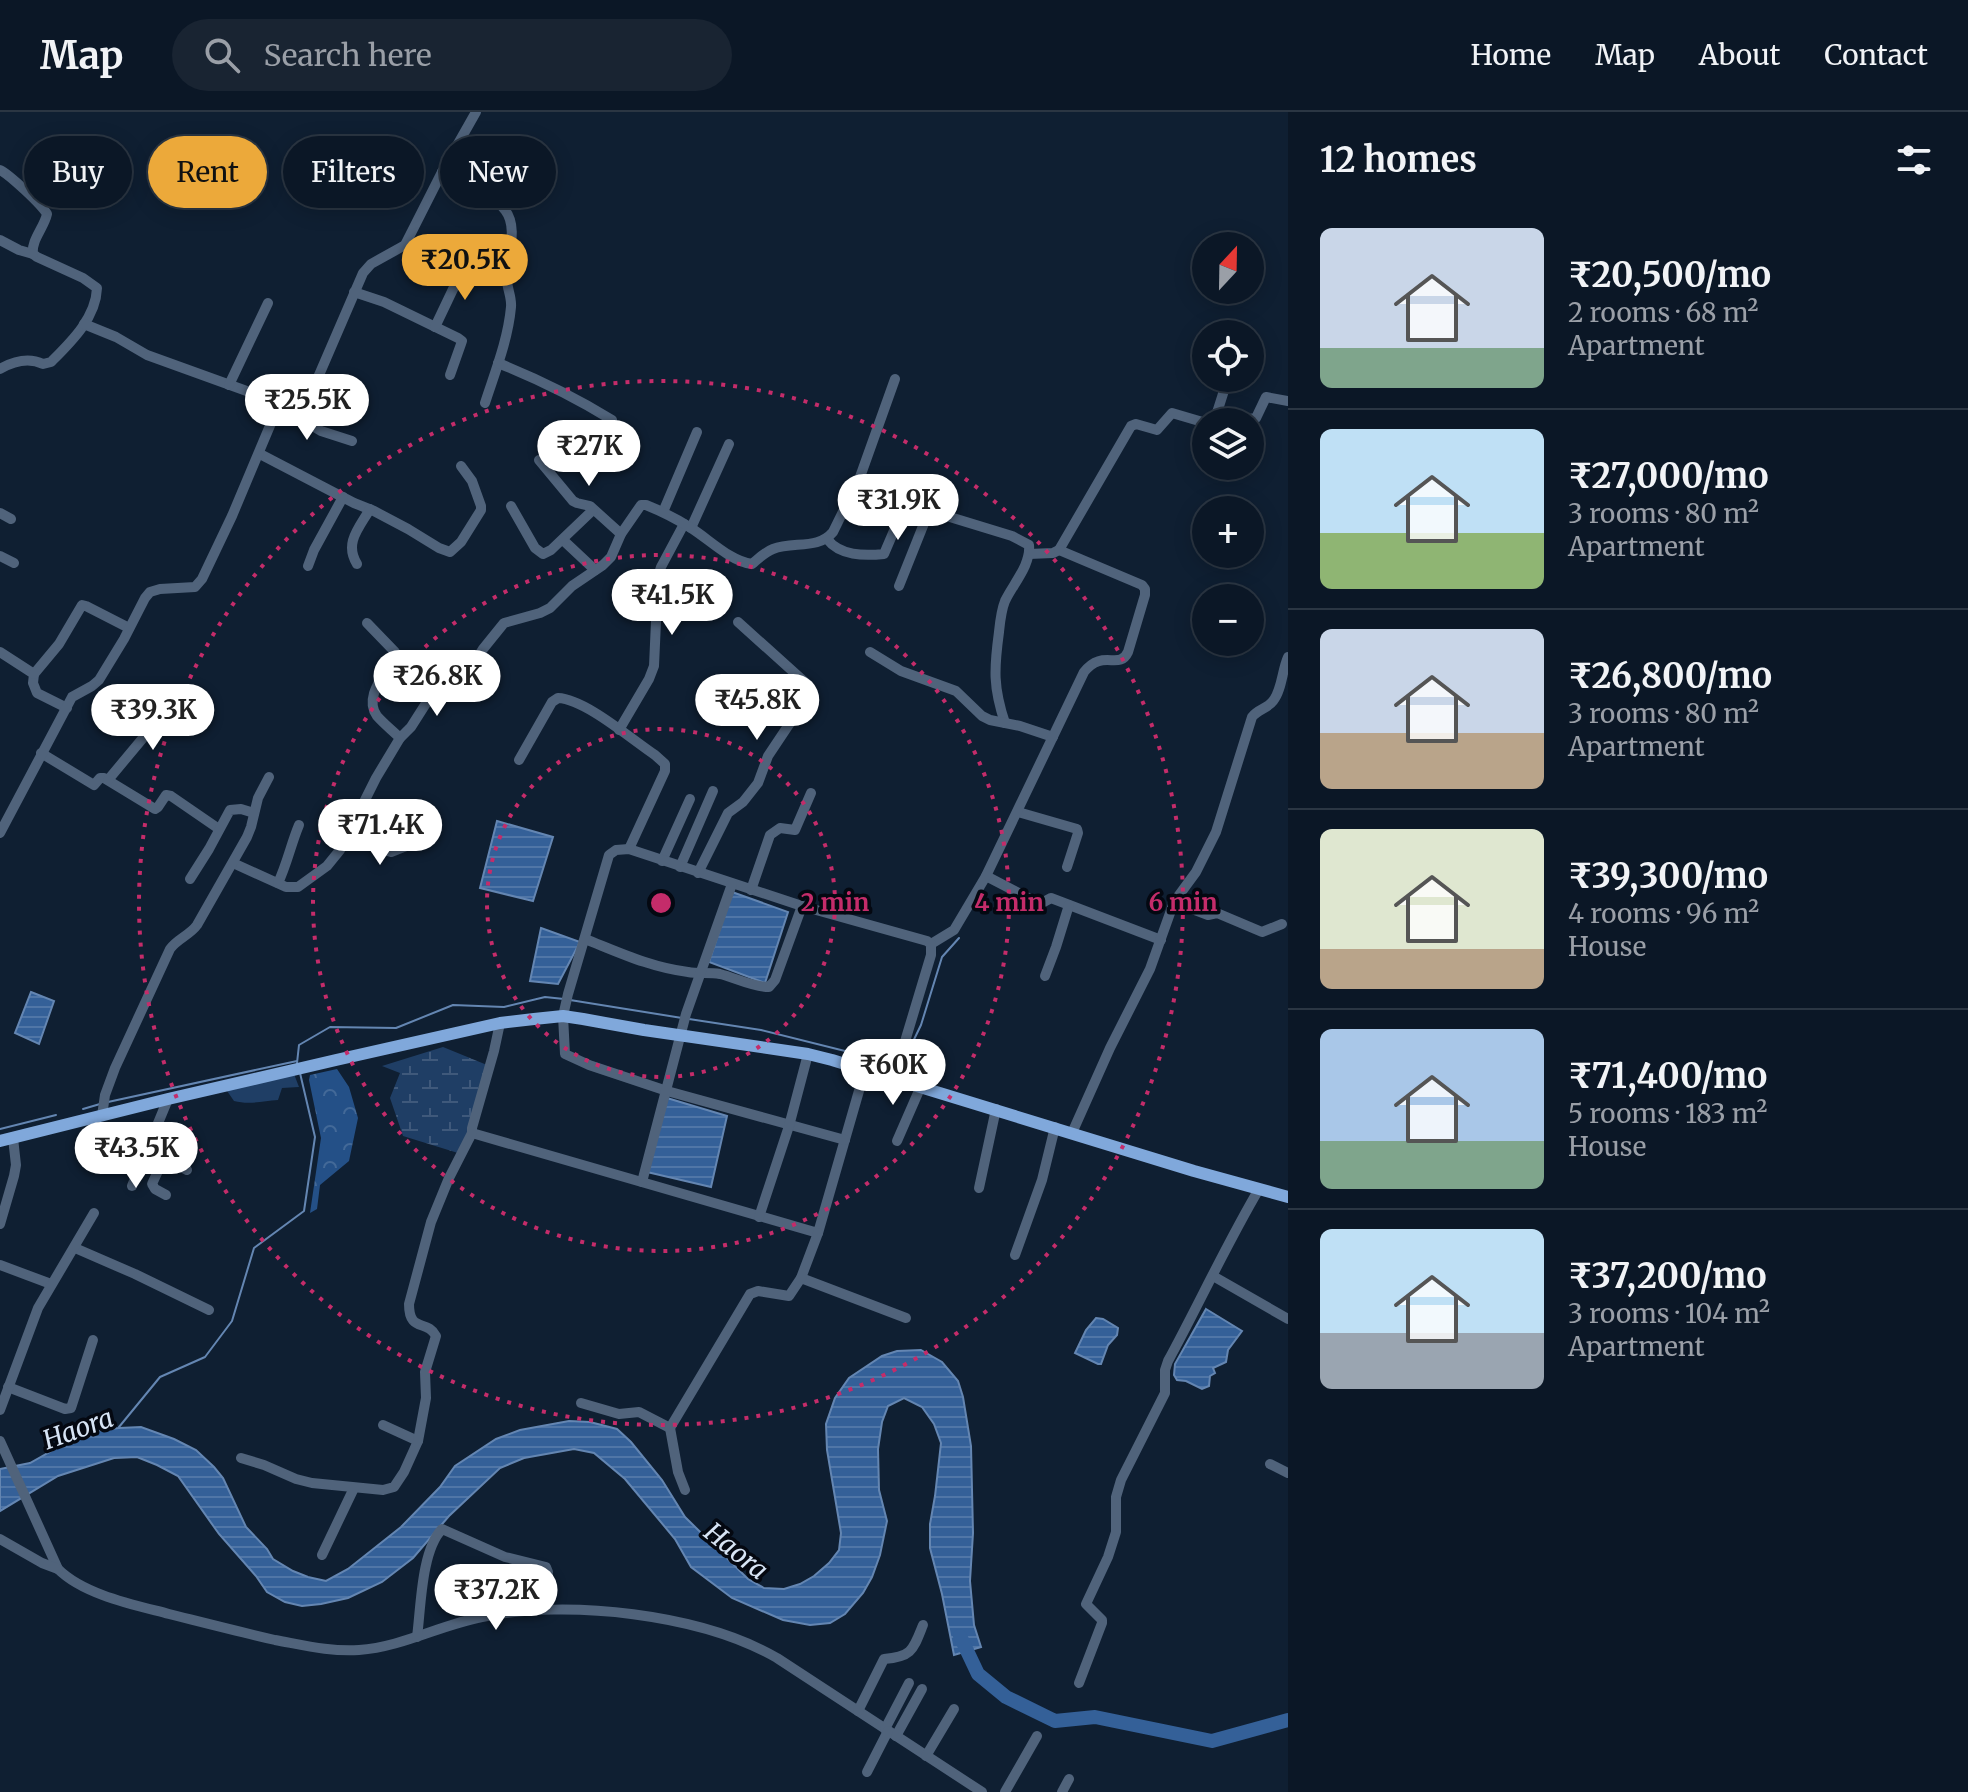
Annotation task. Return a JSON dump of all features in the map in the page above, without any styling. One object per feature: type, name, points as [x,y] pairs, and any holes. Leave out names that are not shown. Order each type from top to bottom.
[{"type":"main road","points":[[7,1140],[336,1060],[564,1011],[808,1054],[865,1070],[896,1070],[921,1086],[1288,1197]]},
{"type":"street","points":[[462,136],[476,112]]},
{"type":"street","points":[[0,170],[10,174],[47,214],[33,244],[33,254]]},
{"type":"street","points":[[405,245],[440,176]]},
{"type":"street","points":[[485,403],[512,305],[506,280],[511,220],[503,208]]},
{"type":"street","points":[[0,240],[83,278],[97,288],[94,309],[51,362],[43,364],[25,360],[0,369]]},
{"type":"street","points":[[0,833],[72,697],[99,680],[145,598],[150,592],[160,589],[195,587],[202,579],[260,454],[272,419],[280,407],[309,392],[316,382],[354,292],[371,264],[405,245],[443,248],[487,276],[506,280]]},
{"type":"street","points":[[435,327],[465,264]]},
{"type":"street","points":[[354,292],[384,302],[462,341],[450,375]]},
{"type":"street","points":[[229,385],[268,303]]},
{"type":"street","points":[[84,324],[116,337],[147,355],[266,398],[321,431],[352,441]]},
{"type":"street","points":[[498,363],[539,379],[612,420]]},
{"type":"street","points":[[233,863],[286,887],[298,887],[327,866],[340,850],[400,738],[433,696],[457,688],[504,623],[550,608],[572,586],[611,557],[621,534],[641,505],[663,512],[722,550],[752,564],[775,548],[827,539],[855,488],[895,379]]},
{"type":"street","points":[[316,382],[361,401]]},
{"type":"street","points":[[1261,408],[1266,397],[1288,401]]},
{"type":"street","points":[[1029,554],[1059,550],[1131,426],[1136,424],[1157,430],[1172,413],[1192,419]]},
{"type":"street","points":[[663,512],[697,432]]},
{"type":"street","points":[[619,730],[654,666],[658,577],[729,444]]},
{"type":"street","points":[[260,454],[445,551],[453,551],[461,542],[481,510],[472,481],[461,466]]},
{"type":"street","points":[[539,460],[573,501],[590,506],[621,534]]},
{"type":"street","points":[[855,488],[1027,543],[1029,554],[1007,597],[1001,619],[994,677],[1003,719]]},
{"type":"street","points":[[308,566],[343,497]]},
{"type":"street","points":[[827,539],[833,547],[848,553],[884,554],[905,505]]},
{"type":"street","points":[[511,506],[535,548],[547,554],[593,510]]},
{"type":"street","points":[[357,564],[350,548],[370,509]]},
{"type":"street","points":[[899,586],[929,511]]},
{"type":"street","points":[[0,513],[11,519]]},
{"type":"street","points":[[563,540],[595,570]]},
{"type":"street","points":[[931,944],[954,930],[986,876],[1084,672],[1095,661],[1121,661],[1126,658],[1145,589],[1133,580],[1059,550]]},
{"type":"street","points":[[0,556],[14,563]]},
{"type":"street","points":[[67,708],[37,693],[34,674],[59,644],[82,605],[129,628]]},
{"type":"street","points":[[698,873],[728,813],[743,802],[758,783],[768,756],[810,693],[808,685],[738,622]]},
{"type":"street","points":[[367,623],[395,652],[378,683],[373,706],[376,714],[400,738]]},
{"type":"street","points":[[0,652],[34,674]]},
{"type":"street","points":[[870,652],[901,671],[956,691],[990,720],[1003,719],[1053,737]]},
{"type":"street","points":[[1072,1133],[1110,1048],[1141,989],[1174,902],[1206,855],[1252,717],[1275,699],[1288,657]]},
{"type":"street","points":[[519,760],[552,702],[558,698],[584,706],[663,762],[665,767],[661,781],[629,849]]},
{"type":"street","points":[[108,780],[143,738],[166,701]]},
{"type":"street","points":[[41,753],[92,784],[96,785],[102,777],[155,809],[166,795],[171,796],[219,829]]},
{"type":"street","points":[[102,1116],[105,1095],[115,1068],[170,949],[192,932],[233,863],[251,827],[258,798],[269,777]]},
{"type":"street","points":[[680,867],[713,791]]},
{"type":"street","points":[[751,890],[770,835],[780,828],[795,830],[811,793]]},
{"type":"street","points":[[662,861],[690,799]]},
{"type":"street","points":[[190,879],[230,810],[254,813]]},
{"type":"street","points":[[1018,812],[1077,829],[1067,867]]},
{"type":"street","points":[[278,883],[299,825]]},
{"type":"street","points":[[346,838],[391,852],[411,844]]},
{"type":"street","points":[[845,1140],[667,1091],[565,1054],[564,1011],[609,855],[616,850],[629,849],[751,890],[931,944]]},
{"type":"street","points":[[986,876],[1040,904],[1050,898],[1161,940]]},
{"type":"street","points":[[642,1182],[686,1014],[732,884]]},
{"type":"street","points":[[1174,902],[1208,915],[1217,913],[1260,931],[1282,924]]},
{"type":"street","points":[[1045,976],[1069,905]]},
{"type":"street","points":[[585,939],[662,966],[689,973],[719,974],[763,987],[772,985],[802,906]]},
{"type":"street","points":[[896,1070],[931,955],[931,944]]},
{"type":"street","points":[[241,1458],[296,1479],[354,1488],[383,1490],[394,1487],[404,1472],[418,1441],[426,1398],[425,1372],[436,1336],[432,1330],[412,1320],[409,1304],[431,1222],[472,1133],[500,1023]]},
{"type":"street","points":[[759,1217],[789,1126],[808,1054]]},
{"type":"street","points":[[685,1490],[678,1472],[670,1428],[750,1294],[758,1291],[789,1296],[801,1278],[818,1233],[865,1070]]},
{"type":"street","points":[[897,1141],[921,1086]]},
{"type":"street","points":[[132,1186],[168,1099]]},
{"type":"street","points":[[979,1188],[996,1109]]},
{"type":"street","points":[[1015,1255],[1042,1180],[1055,1127]]},
{"type":"street","points":[[472,1133],[818,1233]]},
{"type":"street","points":[[0,1224],[16,1165],[7,1140]]},
{"type":"street","points":[[147,1149],[187,1170]]},
{"type":"street","points":[[164,1158],[152,1184],[166,1195]]},
{"type":"street","points":[[1079,1683],[1102,1623],[1086,1604],[1116,1532],[1116,1497],[1121,1480],[1165,1393],[1168,1361],[1259,1189]]},
{"type":"street","points":[[0,1410],[38,1308],[94,1213]]},
{"type":"street","points":[[75,1248],[209,1310]]},
{"type":"street","points":[[0,1265],[51,1284]]},
{"type":"street","points":[[1213,1276],[1288,1319]]},
{"type":"street","points":[[801,1278],[906,1318]]},
{"type":"street","points":[[8,1387],[65,1409],[71,1408],[93,1340]]},
{"type":"street","points":[[581,1403],[619,1414],[639,1412],[670,1428]]},
{"type":"street","points":[[383,1425],[418,1441]]},
{"type":"street","points":[[2,1446],[58,1569]]},
{"type":"street","points":[[1270,1464],[1288,1473]]},
{"type":"street","points":[[322,1555],[354,1488]]},
{"type":"street","points":[[22,1551],[32,1545],[40,1528]]},
{"type":"street","points":[[417,1637],[427,1563],[436,1536],[442,1529],[505,1557],[546,1567],[548,1572],[541,1609]]},
{"type":"street","points":[[0,1539],[58,1569],[73,1581],[122,1601],[234,1631],[311,1647],[379,1648],[480,1617],[541,1609],[620,1613],[721,1632],[766,1651],[982,1792]]},
{"type":"street","points":[[858,1711],[884,1659],[905,1656],[916,1644],[923,1625]]},
{"type":"street","points":[[867,1772],[889,1732],[909,1683]]},
{"type":"street","points":[[889,1732],[922,1689]]},
{"type":"street","points":[[926,1756],[954,1709]]},
{"type":"street","points":[[1005,1792],[1037,1736]]},
{"type":"street","points":[[1062,1792],[1069,1779]]},
{"type":"green space","points":[[443,1047],[487,1065],[471,1137],[458,1153],[403,1136],[390,1098],[400,1073],[382,1066]]},
{"type":"green space","points":[[337,1069],[349,1087],[358,1118],[349,1161],[320,1185],[317,1209],[310,1213],[321,1138],[309,1080],[310,1075]]},
{"type":"green space","points":[[294,1074],[299,1087],[282,1088],[278,1100],[234,1101],[225,1088]]},
{"type":"shaded area","points":[[497,821],[553,837],[533,901],[480,888]]},
{"type":"shaded area","points":[[732,892],[788,912],[765,983],[709,962]]},
{"type":"shaded area","points":[[541,928],[580,942],[558,984],[530,981]]},
{"type":"shaded area","points":[[31,992],[54,1001],[39,1044],[15,1033]]},
{"type":"shaded area","points":[[667,1098],[727,1116],[711,1187],[647,1172]]},
{"type":"shaded area","points":[[1206,1309],[1242,1331],[1228,1350],[1226,1362],[1213,1368],[1215,1373],[1210,1376],[1209,1386],[1202,1389],[1177,1380],[1174,1375],[1175,1364]]},
{"type":"shaded area","points":[[1096,1318],[1118,1328],[1101,1364],[1075,1353],[1086,1330]]},
{"type":"shaded area","points":[[921,1350],[942,1362],[958,1381],[971,1446],[973,1533],[970,1581],[974,1625],[981,1647],[954,1655],[930,1548],[930,1524],[941,1443],[934,1424],[922,1407],[904,1398],[888,1406],[882,1422],[878,1449],[879,1490],[887,1521],[880,1555],[863,1593],[845,1614],[830,1623],[810,1625],[783,1620],[732,1598],[691,1567],[675,1539],[625,1479],[594,1453],[574,1449],[524,1458],[500,1468],[449,1516],[413,1558],[382,1582],[348,1598],[321,1604],[302,1606],[285,1602],[267,1592],[219,1534],[178,1476],[137,1457],[114,1458],[58,1476],[0,1511],[0,1469],[30,1463],[71,1440],[95,1431],[141,1427],[196,1450],[223,1478],[246,1527],[273,1559],[293,1571],[326,1581],[348,1569],[401,1527],[440,1487],[455,1466],[496,1439],[520,1430],[569,1421],[590,1422],[617,1429],[631,1442],[662,1480],[685,1517],[748,1579],[764,1588],[784,1589],[814,1576],[839,1550],[841,1533],[827,1450],[826,1424],[835,1398],[849,1378],[882,1356],[897,1351]]},
{"type":"waterway","points":[[906,1056],[921,1025],[942,957],[959,938]]},
{"type":"waterway","points":[[297,1063],[299,1045],[330,1027],[396,1028],[453,1005],[504,1007],[545,997],[564,999]]},
{"type":"waterway","points":[[570,1000],[682,1018]]},
{"type":"waterway","points":[[689,1019],[761,1030],[893,1063]]},
{"type":"waterway","points":[[108,1102],[297,1061]]},
{"type":"waterway","points":[[119,1427],[160,1377],[205,1357],[232,1321],[254,1248],[304,1211],[315,1137],[300,1073]]},
{"type":"waterway","points":[[83,1109],[100,1104]]},
{"type":"waterway","points":[[0,1129],[56,1115]]},
{"type":"waterway","name":"Haora","points":[[960,1636],[978,1674],[1006,1697],[1055,1721],[1095,1717],[1212,1741],[1288,1720]]}]
